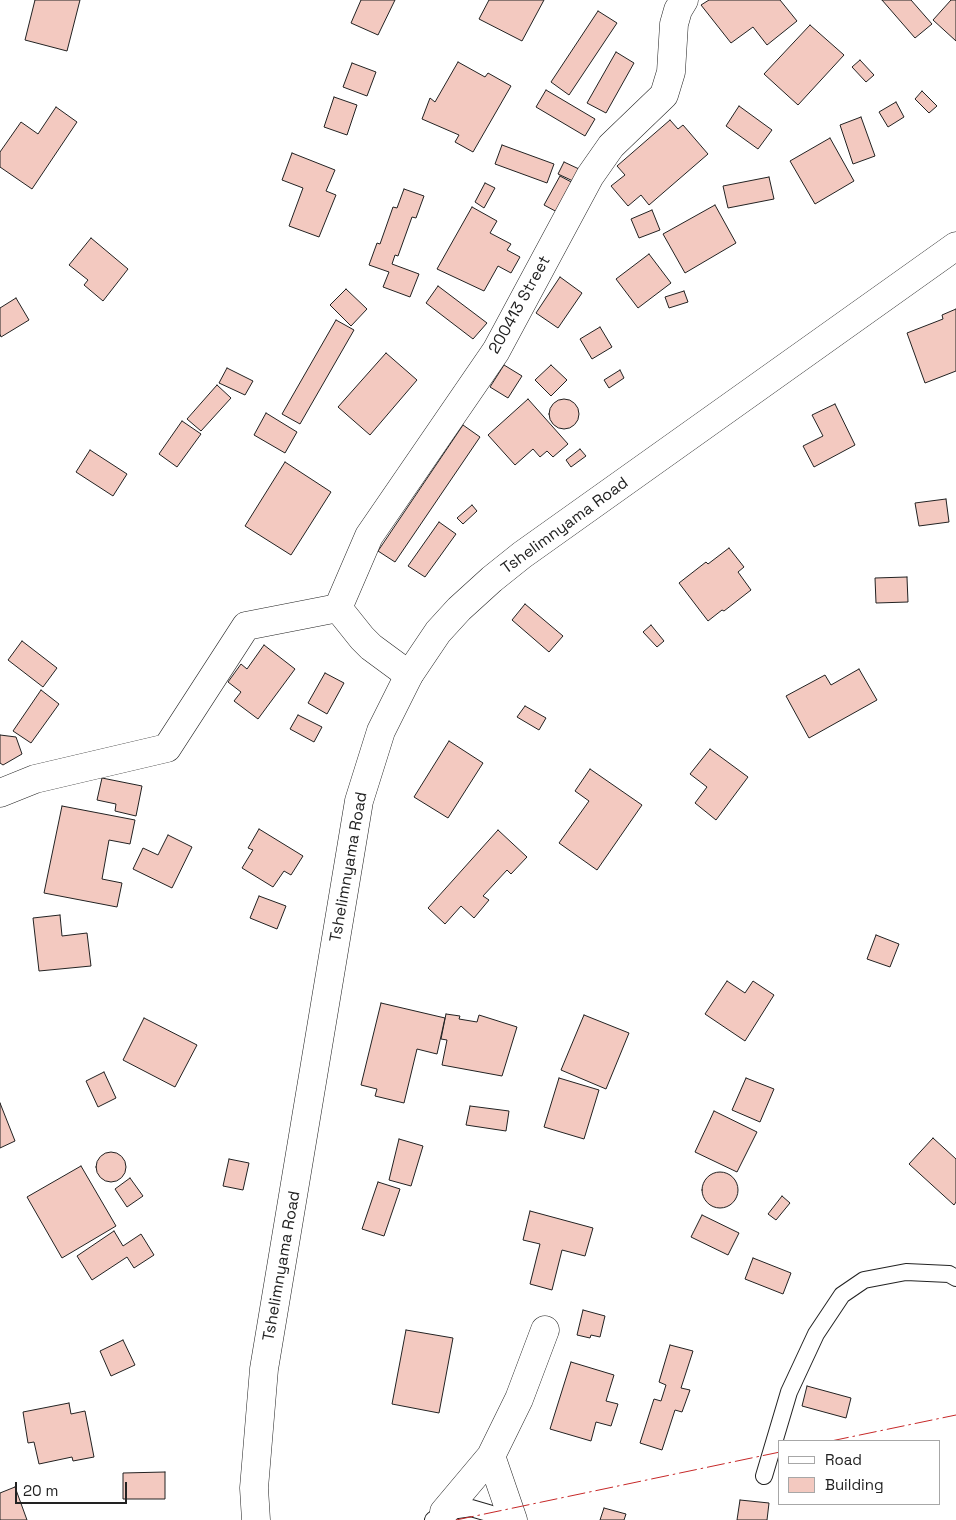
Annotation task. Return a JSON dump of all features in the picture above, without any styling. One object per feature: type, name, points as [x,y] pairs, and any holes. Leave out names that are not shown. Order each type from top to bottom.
[{"type":"street","name":"200413 Street","points":[[338,608],[369,536],[496,351],[590,176],[611,146],[664,95],[671,72],[674,24],[678,10],[684,0]]},
{"type":"street","name":"Tshelimnyama Road","points":[[256,1520],[254,1488],[264,1369],[359,801],[381,731],[409,675],[438,632],[459,609],[522,555],[956,246]]},
{"type":"street","points":[[0,793],[35,780],[167,748],[246,626],[338,608],[371,647],[409,675]]},
{"type":"street","points":[[439,1516],[490,1456],[520,1399],[545,1330]]},
{"type":"street","points":[[490,1456],[512,1520]]},
{"type":"lane","points":[[764,1476],[789,1392],[816,1334],[842,1295],[864,1280],[906,1272],[949,1274],[956,1278]]},
{"type":"lane","points":[[439,1516],[471,1508],[512,1520]]},
{"type":"building","points":[[35,0],[80,0],[67,51],[25,40]]},
{"type":"building","points":[[361,0],[395,0],[378,35],[351,23]]},
{"type":"building","points":[[489,0],[544,0],[522,41],[479,19]]},
{"type":"building","points":[[709,0],[780,0],[797,21],[767,45],[753,27],[731,43],[701,5]]},
{"type":"building","points":[[882,0],[911,0],[932,24],[915,38]]},
{"type":"building","points":[[951,0],[956,0],[956,41],[933,20]]},
{"type":"building","points":[[598,11],[617,23],[569,95],[551,82]]},
{"type":"building","points":[[810,25],[844,55],[798,105],[764,74]]},
{"type":"building","points":[[616,52],[634,63],[606,113],[587,103]]},
{"type":"building","points":[[860,60],[874,75],[866,82],[852,67]]},
{"type":"building","points":[[458,62],[485,77],[488,73],[511,86],[473,152],[455,142],[459,135],[422,119],[430,98],[435,102]]},
{"type":"building","points":[[352,63],[376,72],[367,96],[343,87]]},
{"type":"building","points":[[546,90],[595,119],[585,136],[536,107]]},
{"type":"building","points":[[922,91],[937,106],[929,113],[915,99]]},
{"type":"building","points":[[334,97],[357,105],[347,135],[324,127]]},
{"type":"building","points":[[896,102],[904,117],[888,127],[879,112]]},
{"type":"building","points":[[739,106],[772,130],[758,149],[726,126]]},
{"type":"building","points":[[56,107],[77,122],[32,189],[0,167],[0,152],[21,122],[38,134]]},
{"type":"building","points":[[861,117],[875,156],[853,164],[840,125]]},
{"type":"building","points":[[670,120],[678,129],[683,125],[708,154],[649,205],[641,195],[628,206],[611,186],[625,175],[617,166]]},
{"type":"building","points":[[830,138],[854,181],[815,204],[790,161]]},
{"type":"building","points":[[502,145],[554,164],[547,183],[495,164]]},
{"type":"building","points":[[292,153],[335,170],[326,191],[336,195],[319,237],[289,226],[303,188],[282,180]]},
{"type":"building","points":[[564,162],[579,169],[573,181],[558,174]]},
{"type":"building","points":[[560,176],[575,184],[559,213],[544,205]]},
{"type":"building","points":[[769,177],[774,199],[728,208],[723,186]]},
{"type":"building","points":[[485,183],[495,188],[484,208],[475,202]]},
{"type":"building","points":[[404,189],[424,196],[416,218],[412,217],[398,256],[395,255],[392,264],[419,274],[410,297],[383,287],[389,272],[369,265],[377,243],[380,244],[393,207],[397,208]]},
{"type":"building","points":[[715,205],[736,243],[685,273],[663,234]]},
{"type":"building","points":[[472,207],[497,221],[490,233],[511,244],[507,250],[520,257],[511,273],[498,266],[484,291],[437,269]]},
{"type":"building","points":[[652,210],[660,230],[639,238],[631,219]]},
{"type":"building","points":[[91,238],[128,269],[103,301],[84,285],[88,280],[69,265]]},
{"type":"building","points":[[649,254],[671,283],[638,308],[616,279]]},
{"type":"building","points":[[560,277],[582,293],[558,328],[536,313]]},
{"type":"building","points":[[438,286],[487,323],[473,339],[426,303]]},
{"type":"building","points":[[346,289],[367,309],[351,326],[330,305]]},
{"type":"building","points":[[684,291],[688,302],[669,308],[665,297]]},
{"type":"building","points":[[16,298],[29,320],[1,337],[0,308]]},
{"type":"building","points":[[956,309],[956,371],[925,383],[907,333],[943,319],[942,315]]},
{"type":"building","points":[[336,320],[354,330],[300,424],[282,414]]},
{"type":"building","points":[[600,327],[612,347],[592,359],[580,339]]},
{"type":"building","points":[[386,353],[417,380],[370,435],[338,407]]},
{"type":"building","points":[[504,365],[522,376],[508,398],[490,387]]},
{"type":"building","points":[[551,365],[567,380],[551,396],[535,380]]},
{"type":"building","points":[[227,368],[253,381],[245,395],[219,383]]},
{"type":"building","points":[[620,370],[624,378],[609,388],[604,380]]},
{"type":"building","points":[[217,385],[231,398],[201,431],[187,419]]},
{"type":"building","points":[[528,399],[568,444],[553,457],[547,451],[540,457],[533,449],[515,465],[488,435]]},
{"type":"building","points":[[564,399],[575,403],[579,414],[575,425],[564,429],[553,425],[549,414],[553,403]]},
{"type":"building","points":[[835,404],[855,445],[814,467],[803,446],[823,436],[812,415]]},
{"type":"building","points":[[266,413],[297,432],[285,453],[254,435]]},
{"type":"building","points":[[182,421],[201,434],[177,467],[159,454]]},
{"type":"building","points":[[463,425],[480,437],[395,562],[378,551]]},
{"type":"building","points":[[580,449],[586,456],[571,467],[566,460]]},
{"type":"building","points":[[90,450],[127,474],[113,496],[76,472]]},
{"type":"building","points":[[285,462],[331,492],[291,555],[245,526]]},
{"type":"building","points":[[946,499],[949,522],[919,526],[915,503]]},
{"type":"building","points":[[472,505],[477,511],[463,524],[457,518]]},
{"type":"building","points":[[439,522],[456,534],[425,577],[408,566]]},
{"type":"building","points":[[729,548],[744,567],[738,572],[751,590],[708,621],[679,583],[706,562],[708,564]]},
{"type":"building","points":[[907,577],[908,602],[876,603],[875,578]]},
{"type":"building","points":[[525,604],[563,636],[549,652],[512,620]]},
{"type":"building","points":[[651,625],[664,641],[657,647],[643,632]]},
{"type":"building","points":[[22,641],[57,668],[43,687],[8,660]]},
{"type":"building","points":[[264,645],[295,669],[258,719],[234,701],[241,692],[228,682],[241,664],[247,669]]},
{"type":"building","points":[[859,669],[877,700],[809,738],[786,696],[825,675],[831,685]]},
{"type":"building","points":[[325,673],[344,683],[327,714],[308,703]]},
{"type":"building","points":[[41,690],[59,704],[31,743],[13,731]]},
{"type":"building","points":[[525,706],[546,718],[539,730],[517,717]]},
{"type":"building","points":[[298,715],[322,727],[314,742],[290,729]]},
{"type":"building","points":[[0,735],[16,737],[22,754],[3,765],[0,763]]},
{"type":"building","points":[[449,741],[483,763],[448,818],[414,797]]},
{"type":"building","points":[[710,749],[748,777],[716,820],[695,803],[707,787],[690,774]]},
{"type":"building","points":[[590,769],[642,805],[597,870],[559,843],[589,801],[575,791]]},
{"type":"building","points":[[102,778],[142,786],[136,816],[115,811],[116,804],[97,800]]},
{"type":"building","points":[[62,806],[135,820],[130,844],[109,840],[102,879],[122,883],[117,907],[44,893]]},
{"type":"building","points":[[259,829],[303,856],[291,875],[284,871],[273,887],[242,868],[253,850],[248,848]]},
{"type":"building","points":[[498,830],[527,857],[511,874],[507,870],[483,896],[489,900],[474,918],[461,906],[445,924],[428,908]]},
{"type":"building","points":[[168,835],[192,847],[172,888],[133,869],[143,848],[158,855]]},
{"type":"building","points":[[259,896],[286,906],[277,929],[250,918]]},
{"type":"building","points":[[60,915],[62,936],[87,933],[91,966],[39,971],[33,918]]},
{"type":"building","points":[[876,935],[899,944],[890,967],[867,959]]},
{"type":"building","points":[[727,981],[745,993],[753,981],[774,995],[745,1041],[705,1014]]},
{"type":"building","points":[[381,1003],[445,1018],[437,1054],[417,1049],[404,1103],[375,1096],[377,1089],[361,1085]]},
{"type":"building","points":[[446,1014],[460,1016],[459,1019],[477,1022],[479,1015],[517,1027],[502,1076],[442,1065],[447,1040],[441,1039]]},
{"type":"building","points":[[584,1015],[629,1033],[606,1089],[561,1070]]},
{"type":"building","points":[[144,1018],[197,1045],[175,1087],[123,1060]]},
{"type":"building","points":[[104,1072],[116,1098],[98,1107],[86,1081]]},
{"type":"building","points":[[559,1078],[599,1090],[584,1139],[544,1127]]},
{"type":"building","points":[[746,1078],[774,1089],[760,1122],[732,1110]]},
{"type":"building","points":[[0,1103],[15,1141],[0,1148]]},
{"type":"building","points":[[470,1106],[509,1111],[506,1131],[466,1125]]},
{"type":"building","points":[[714,1111],[757,1132],[737,1172],[695,1152]]},
{"type":"building","points":[[933,1138],[956,1159],[956,1202],[954,1205],[909,1164]]},
{"type":"building","points":[[399,1139],[423,1146],[411,1186],[389,1180]]},
{"type":"building","points":[[111,1152],[117,1153],[125,1161],[125,1173],[117,1181],[111,1182],[105,1181],[97,1173],[96,1167],[97,1161],[105,1153]]},
{"type":"building","points":[[229,1159],[249,1163],[243,1190],[223,1186]]},
{"type":"building","points":[[81,1166],[116,1226],[62,1258],[27,1197]]},
{"type":"building","points":[[720,1172],[732,1178],[738,1190],[732,1202],[720,1208],[708,1202],[702,1190],[708,1178]]},
{"type":"building","points":[[130,1178],[143,1196],[127,1207],[115,1189]]},
{"type":"building","points":[[378,1182],[400,1189],[384,1236],[362,1229]]},
{"type":"building","points":[[782,1196],[790,1203],[776,1220],[768,1214]]},
{"type":"building","points":[[530,1211],[593,1228],[585,1256],[562,1250],[552,1290],[530,1284],[540,1244],[523,1240]]},
{"type":"building","points":[[702,1215],[739,1233],[728,1255],[691,1237]]},
{"type":"building","points":[[114,1231],[123,1246],[141,1234],[154,1255],[134,1268],[127,1257],[92,1280],[77,1256]]},
{"type":"building","points":[[753,1258],[791,1273],[783,1294],[745,1279]]},
{"type":"building","points":[[583,1310],[605,1316],[600,1337],[591,1335],[590,1338],[577,1335]]},
{"type":"building","points":[[406,1330],[453,1338],[439,1413],[392,1404]]},
{"type":"building","points":[[123,1340],[135,1365],[111,1376],[100,1351]]},
{"type":"building","points":[[670,1345],[693,1351],[681,1388],[690,1390],[682,1412],[675,1410],[662,1450],[640,1443],[654,1399],[661,1401],[666,1385],[659,1382]]},
{"type":"building","points":[[571,1362],[614,1375],[606,1401],[618,1404],[611,1426],[596,1422],[591,1441],[550,1429]]},
{"type":"building","points":[[807,1386],[851,1398],[846,1418],[802,1406]]},
{"type":"building","points":[[69,1403],[71,1414],[85,1411],[94,1457],[73,1461],[72,1457],[39,1464],[34,1442],[28,1443],[23,1412]]},
{"type":"building","points":[[165,1472],[165,1499],[123,1499],[123,1473]]},
{"type":"building","points":[[15,1487],[27,1520],[0,1520],[0,1493]]},
{"type":"building","points":[[740,1500],[769,1503],[767,1520],[737,1520]]},
{"type":"building","points":[[604,1508],[626,1514],[624,1520],[600,1520]]},
{"type":"power","points":[[836,1440],[956,1415]]},
{"type":"power","points":[[456,1520],[778,1452]]}]
